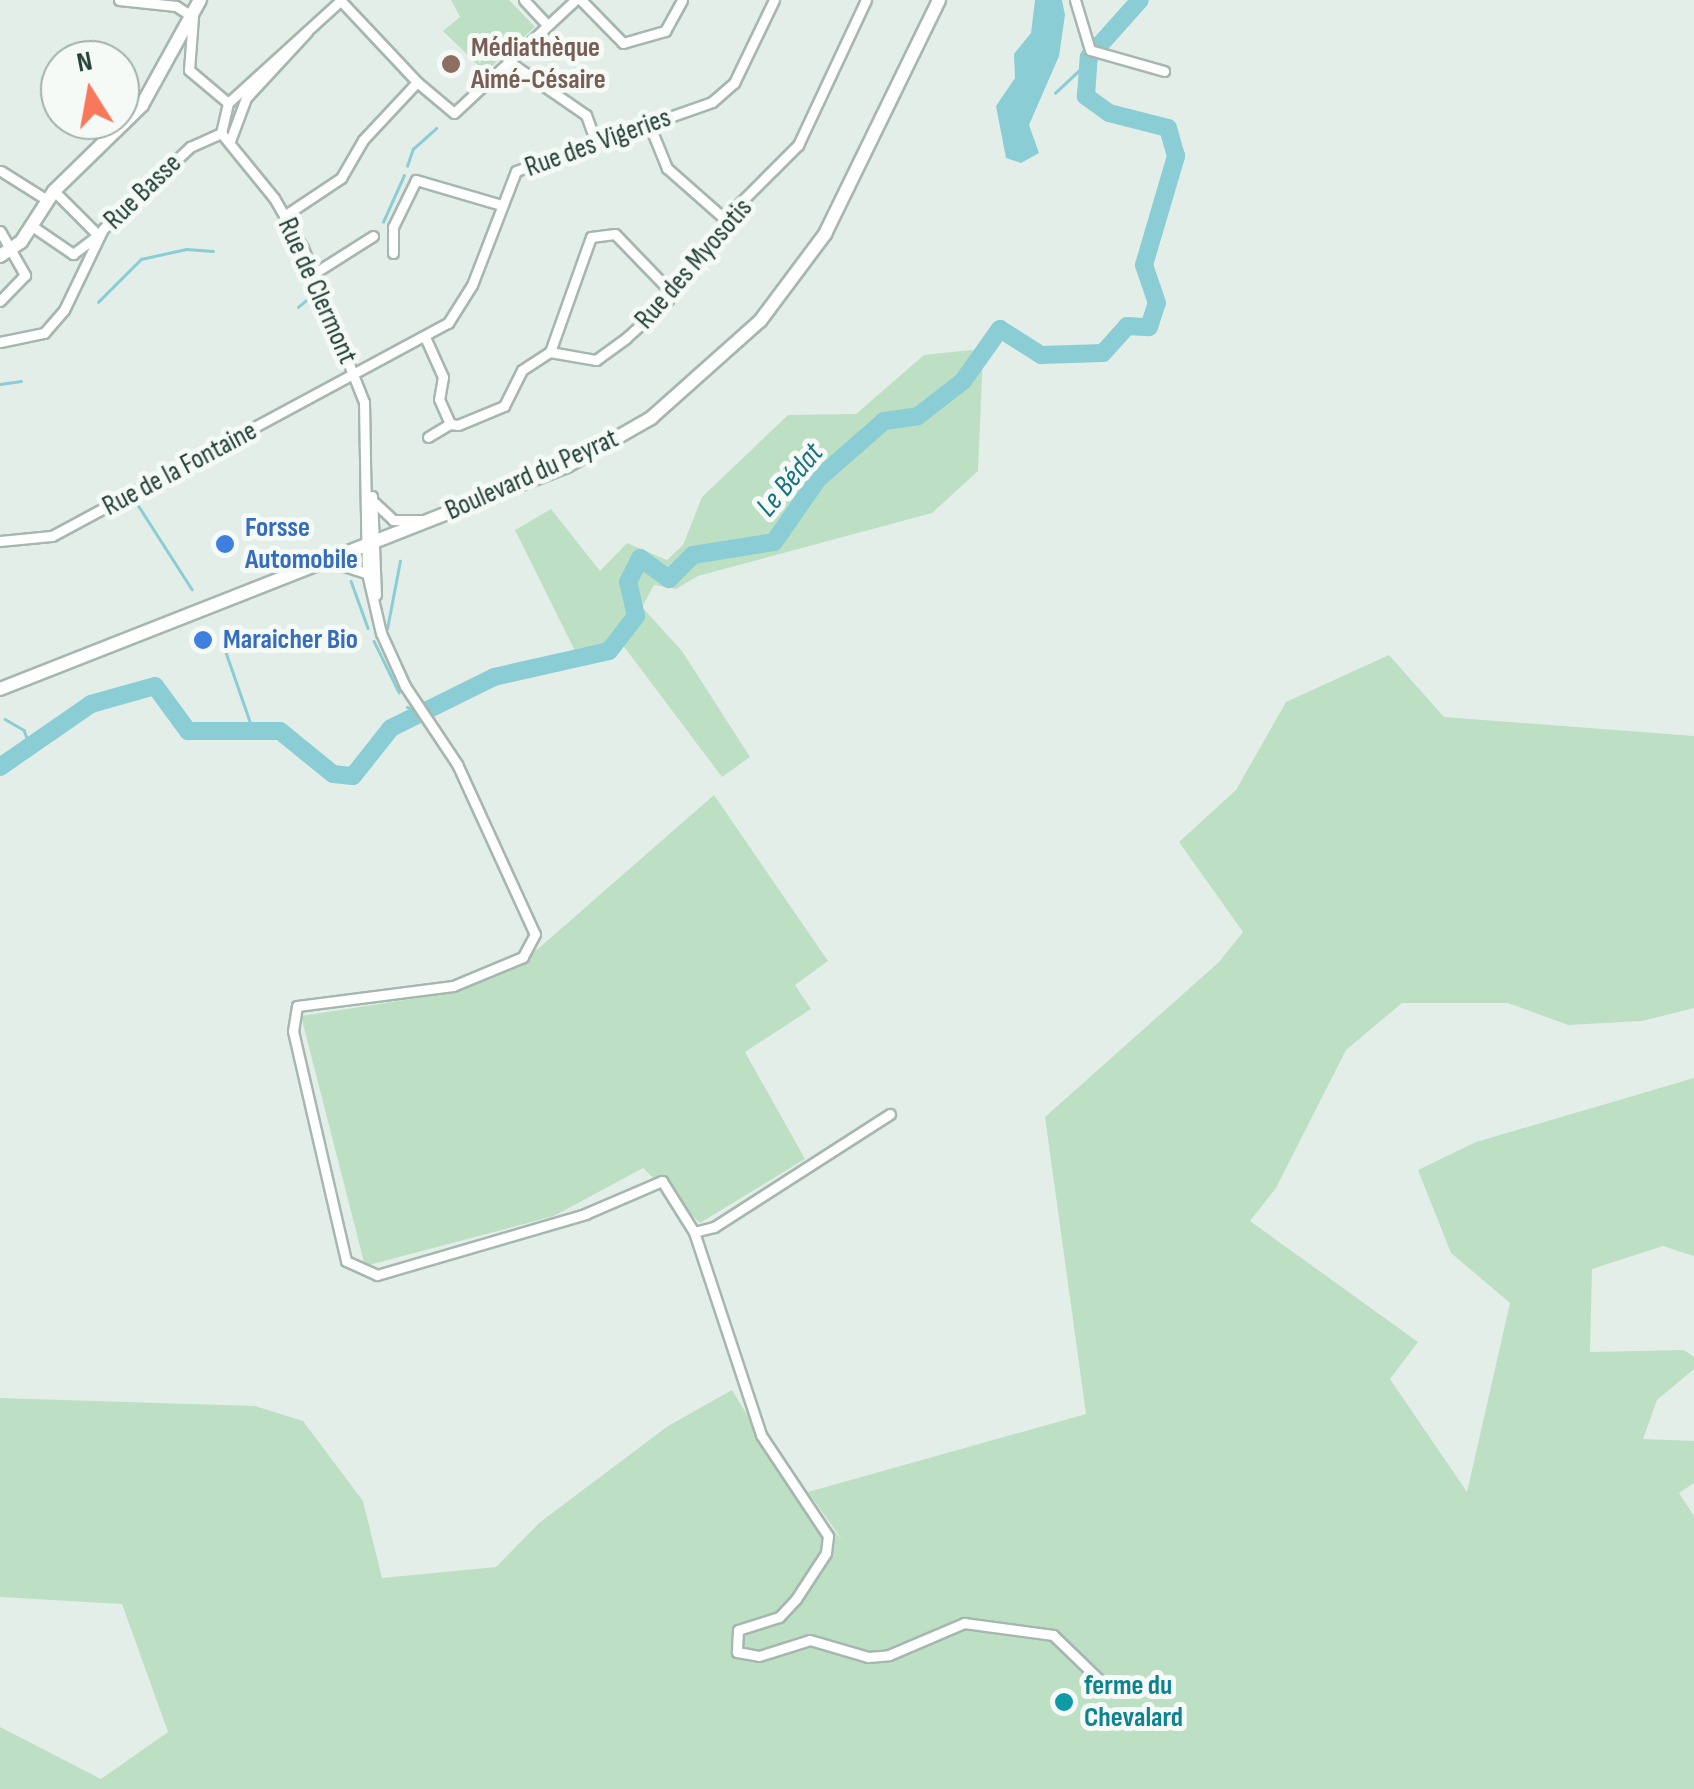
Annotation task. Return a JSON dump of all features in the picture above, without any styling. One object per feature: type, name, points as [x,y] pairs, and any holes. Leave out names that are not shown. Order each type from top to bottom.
[{"type":"main road","points":[[0,256],[14,248],[51,195],[142,105],[200,0]]},
{"type":"main road","name":"Boulevard du Peyrat","points":[[0,686],[434,519],[613,442],[731,351],[824,234],[939,0]]},
{"type":"street","points":[[119,0],[162,1],[193,17],[189,70],[228,104]]},
{"type":"street","points":[[220,133],[228,104],[341,0],[417,82],[454,113],[578,0],[622,44],[664,30],[682,0]]},
{"type":"street","points":[[524,0],[547,25]]},
{"type":"street","name":"Rue des Vigeries","points":[[354,375],[425,337],[459,311],[498,204],[526,164],[649,124],[726,93],[774,0]]},
{"type":"street","name":"Rue des Myosotis","points":[[550,352],[596,360],[637,330],[724,236],[727,221],[798,145],[866,0]]},
{"type":"street","points":[[1074,0],[1082,40],[1100,58],[1164,71]]},
{"type":"street","points":[[230,142],[246,98],[301,45],[306,30]]},
{"type":"street","points":[[508,62],[586,115],[595,140]]},
{"type":"street","points":[[284,216],[341,178],[363,140],[417,82]]},
{"type":"street","points":[[649,124],[668,168],[727,221]]},
{"type":"street","name":"Rue de Clermont","points":[[220,133],[284,216],[314,274],[354,375],[367,424],[370,542]]},
{"type":"street","name":"Rue Basse","points":[[0,342],[44,333],[64,310],[98,235],[190,146],[220,133]]},
{"type":"street","points":[[1,171],[51,195],[98,235],[73,254],[32,226]]},
{"type":"street","points":[[393,252],[393,227],[416,180],[498,204]]},
{"type":"street","points":[[0,230],[14,248],[24,275],[0,301]]},
{"type":"street","points":[[428,437],[450,424],[504,406],[522,370],[550,352],[591,237],[615,234],[670,290]]},
{"type":"street","points":[[314,274],[373,236]]},
{"type":"street","points":[[425,337],[443,377],[439,399],[450,424]]},
{"type":"street","name":"Rue de la Fontaine","points":[[0,541],[52,536],[354,375]]},
{"type":"street","name":"Rue de Clermont","points":[[370,487],[370,542]]},
{"type":"street","points":[[373,499],[382,516],[394,520],[434,519]]},
{"type":"street","points":[[370,542],[367,574],[376,613],[418,706],[510,878],[535,934],[533,946],[509,965],[453,986],[297,1006],[293,1032],[346,1262],[357,1272],[377,1275],[585,1214],[654,1181],[670,1188],[694,1232],[761,1434],[828,1536],[826,1553],[796,1599],[779,1617],[738,1630],[737,1652],[759,1656],[810,1640],[868,1657],[889,1655],[964,1623],[1053,1635],[1109,1689]]},
{"type":"street","points":[[370,542],[376,613]]},
{"type":"street","points":[[327,561],[367,574]]},
{"type":"street","points":[[694,1232],[714,1227],[890,1114]]},
{"type":"green space","points":[[451,0],[509,0],[535,27],[485,72],[443,31],[460,17]]},
{"type":"green space","points":[[971,350],[983,353],[978,471],[932,513],[698,576],[676,589],[654,585],[642,607],[682,651],[750,757],[722,777],[622,644],[603,662],[580,661],[515,530],[551,509],[600,571],[627,543],[667,560],[683,545],[702,497],[788,415],[856,414],[924,355]]},
{"type":"green space","points":[[1389,655],[1444,717],[1694,736],[1694,1008],[1642,1021],[1568,1025],[1508,1003],[1402,1003],[1346,1050],[1276,1188],[1250,1221],[1418,1342],[1390,1379],[1467,1492],[1510,1303],[1451,1253],[1418,1170],[1476,1142],[1694,1078],[1694,1256],[1663,1246],[1592,1269],[1590,1352],[1684,1350],[1694,1357],[1694,1369],[1657,1400],[1643,1439],[1694,1441],[1694,1483],[1679,1493],[1694,1516],[1694,1789],[0,1789],[0,1727],[101,1779],[168,1732],[122,1604],[0,1597],[0,1398],[255,1406],[303,1421],[363,1501],[382,1578],[496,1567],[539,1523],[668,1426],[732,1390],[777,1464],[843,1541],[808,1492],[1086,1414],[1045,1117],[1219,962],[1243,932],[1179,842],[1236,790],[1286,702]]},
{"type":"green space","points":[[714,795],[828,961],[795,985],[811,1009],[745,1052],[805,1159],[700,1223],[643,1168],[554,1216],[365,1266],[301,1016],[437,995],[496,975],[539,948]]},
{"type":"water","points":[[1035,0],[1062,0],[1065,15],[1059,56],[1029,125],[1039,153],[1021,163],[1006,158],[996,106],[1015,78],[1014,54],[1031,33]]},
{"type":"waterway","name":"Le Bédat","points":[[0,767],[91,704],[155,686],[188,731],[280,731],[333,774],[353,776],[391,728],[494,677],[609,651],[636,616],[628,582],[640,558],[669,579],[693,555],[774,542],[818,479],[884,421],[918,416],[963,381],[1000,329],[1041,355],[1103,353],[1127,326],[1149,327],[1157,303],[1144,265],[1176,156],[1168,128],[1109,113],[1086,96],[1089,57],[1140,0]]},
{"type":"waterway","points":[[1055,93],[1089,61]]},
{"type":"waterway","points":[[407,166],[413,149],[436,128]]},
{"type":"waterway","points":[[383,222],[404,175]]},
{"type":"waterway","points":[[362,238],[369,233]]},
{"type":"waterway","points":[[98,302],[141,259],[186,249],[213,251]]},
{"type":"waterway","points":[[298,307],[313,295]]},
{"type":"waterway","points":[[0,384],[21,381]]},
{"type":"waterway","points":[[138,505],[192,589]]},
{"type":"waterway","points":[[387,629],[400,561]]},
{"type":"waterway","points":[[351,581],[368,628]]},
{"type":"waterway","points":[[221,638],[253,730]]},
{"type":"waterway","points":[[374,641],[399,692]]},
{"type":"waterway","points":[[407,707],[416,711]]},
{"type":"waterway","points":[[5,719],[24,730],[30,746]]},
{"type":"place","name":"Médiathèque Aimé-Césaire","points":[[451,64]]},
{"type":"place","name":"Forsse Automobile","points":[[225,544]]},
{"type":"place","name":"Maraicher Bio","points":[[203,640]]},
{"type":"place","name":"ferme du Chevalard","points":[[1064,1702]]}]
